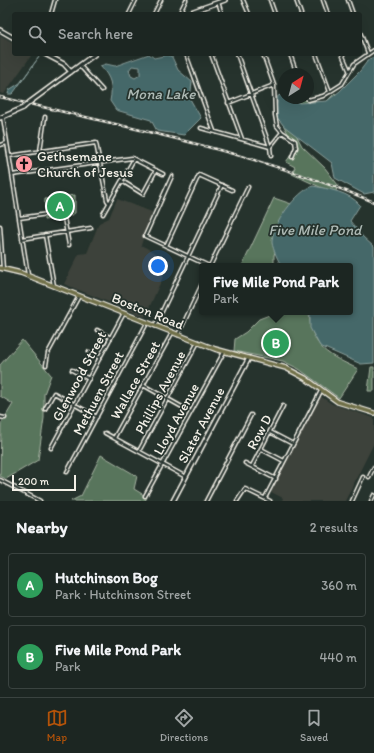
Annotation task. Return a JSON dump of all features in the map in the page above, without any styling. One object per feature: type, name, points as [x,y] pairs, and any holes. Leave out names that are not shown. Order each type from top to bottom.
[{"type":"main road","points":[[196,12],[225,0]]},
{"type":"main road","points":[[0,30],[12,37]]},
{"type":"main road","points":[[49,56],[64,64],[72,72]]},
{"type":"main road","points":[[1,118],[23,108],[92,56]]},
{"type":"main road","name":"Boston Road","points":[[2,268],[28,275],[224,352],[293,370],[321,391],[342,404],[374,413]]},
{"type":"main road","name":"Slater Avenue","points":[[172,501],[249,358]]},
{"type":"street","points":[[52,12],[55,0]]},
{"type":"street","points":[[130,12],[136,0]]},
{"type":"street","points":[[155,12],[161,0]]},
{"type":"street","points":[[181,12],[186,0]]},
{"type":"street","points":[[244,0],[248,12]]},
{"type":"street","points":[[270,0],[274,12]]},
{"type":"street","points":[[296,0],[301,12]]},
{"type":"street","points":[[323,0],[327,12]]},
{"type":"street","points":[[348,0],[353,12]]},
{"type":"street","points":[[218,2],[221,12]]},
{"type":"street","points":[[362,37],[368,53]]},
{"type":"street","points":[[314,99],[331,92],[342,84],[349,70],[368,53],[374,50]]},
{"type":"street","points":[[187,56],[214,131]]},
{"type":"street","points":[[211,56],[242,139]]},
{"type":"street","points":[[238,56],[272,156]]},
{"type":"street","points":[[264,56],[274,85],[277,126],[282,132],[292,137],[295,141],[296,147],[292,157]]},
{"type":"street","points":[[291,56],[295,68]]},
{"type":"street","points":[[317,56],[331,92]]},
{"type":"street","points":[[343,56],[349,70]]},
{"type":"street","points":[[80,66],[102,90]]},
{"type":"street","points":[[228,102],[274,85]]},
{"type":"street","points":[[40,151],[44,117]]},
{"type":"street","points":[[1,118],[7,143],[28,275]]},
{"type":"street","points":[[201,128],[270,147]]},
{"type":"street","points":[[270,147],[282,132]]},
{"type":"street","points":[[0,145],[7,143]]},
{"type":"street","points":[[9,156],[96,143],[107,200],[109,203]]},
{"type":"street","points":[[103,214],[134,159]]},
{"type":"street","points":[[12,175],[134,159],[163,174]]},
{"type":"street","points":[[122,181],[143,194],[156,170]]},
{"type":"street","points":[[166,246],[199,175],[232,190]]},
{"type":"street","points":[[172,176],[145,236],[203,263]]},
{"type":"street","points":[[155,326],[222,185]]},
{"type":"street","points":[[211,263],[248,187]]},
{"type":"street","points":[[19,218],[55,213]]},
{"type":"street","points":[[64,218],[69,244]]},
{"type":"street","points":[[0,226],[2,268]]},
{"type":"street","points":[[22,239],[91,228]]},
{"type":"street","points":[[45,235],[54,286]]},
{"type":"street","points":[[178,335],[199,290]]},
{"type":"street","points":[[46,365],[48,353],[79,296]]},
{"type":"street","name":"Glenwood Street","points":[[52,448],[124,314]]},
{"type":"street","name":"Methuen Street","points":[[67,472],[147,323]]},
{"type":"street","points":[[97,330],[111,338]]},
{"type":"street","name":"Wallace Street","points":[[105,433],[116,439],[143,385],[173,333]]},
{"type":"street","name":"Phillips Avenue","points":[[139,451],[198,342]]},
{"type":"street","points":[[89,352],[100,358]]},
{"type":"street","name":"Lloyd Avenue","points":[[145,496],[224,352]]},
{"type":"street","points":[[72,370],[89,379]]},
{"type":"street","points":[[143,385],[191,412]]},
{"type":"street","points":[[265,498],[321,391]]},
{"type":"street","points":[[44,409],[54,393],[97,417]]},
{"type":"street","name":"Row D","points":[[252,466],[283,406]]},
{"type":"street","points":[[206,501],[251,415]]},
{"type":"street","points":[[0,417],[5,418]]},
{"type":"street","points":[[270,432],[294,444]]},
{"type":"street","points":[[116,439],[186,477]]},
{"type":"street","points":[[261,449],[285,461]]},
{"type":"street","points":[[245,463],[276,479]]},
{"type":"street","points":[[369,477],[374,467]]},
{"type":"street","points":[[352,501],[363,477]]},
{"type":"street","points":[[0,480],[40,501]]},
{"type":"street","points":[[237,501],[245,489],[270,501]]},
{"type":"street","points":[[371,501],[374,495]]},
{"type":"shaded area","points":[[0,35],[12,42],[12,56],[31,56],[4,94],[0,93]]},
{"type":"shaded area","points":[[117,199],[152,212],[141,245],[170,261],[145,317],[64,284],[79,254],[87,253],[99,223],[109,218]]},
{"type":"shaded area","points":[[320,396],[332,404],[374,418],[374,443],[345,501],[282,501],[283,498],[271,492]]},
{"type":"green space","points":[[335,93],[338,98],[332,105],[282,108],[302,146],[325,168],[338,185],[335,194],[292,174],[295,167],[286,162],[296,148],[274,108],[279,104],[314,104],[314,102],[324,104]]},
{"type":"green space","points":[[75,195],[75,213],[68,217],[44,220],[45,199]]},
{"type":"green space","points":[[274,198],[306,209],[283,229],[274,255],[274,263],[243,263]]},
{"type":"green space","points":[[269,315],[309,315],[313,335],[323,349],[330,355],[358,369],[339,398],[299,369],[283,361],[234,351],[235,339],[246,332],[259,319]]},
{"type":"green space","points":[[22,340],[51,375],[44,394],[44,418],[38,460],[6,479],[0,476],[1,424],[13,404],[0,396],[0,365]]},
{"type":"green space","points":[[371,367],[374,367],[374,391],[368,391]]},
{"type":"green space","points":[[101,455],[137,476],[134,489],[147,497],[145,501],[71,501],[81,496]]},
{"type":"water","name":"Mona Lake","points":[[143,56],[152,56],[154,58],[163,56],[172,57],[178,70],[192,82],[190,99],[201,118],[184,135],[157,131],[151,120],[116,110],[110,101],[111,86],[109,78],[100,66],[106,64],[115,66]],"holes":[[[132,66],[140,67],[140,75],[135,78],[131,76],[129,70]]]},
{"type":"water","points":[[39,57],[14,92],[12,94],[8,94],[9,90],[20,83]]},
{"type":"water","points":[[374,57],[374,192],[364,194],[335,178],[332,163],[284,126],[275,115],[278,96],[278,104],[314,104],[314,102],[327,101],[340,91],[360,71],[369,59]]},
{"type":"water","name":"Five Mile Pond","points":[[313,186],[332,190],[345,194],[360,205],[350,221],[363,237],[374,247],[374,363],[361,364],[320,346],[310,328],[310,315],[353,315],[353,263],[280,263],[273,248],[273,236],[280,218],[293,201]]},
{"type":"railway","points":[[0,97],[142,130],[236,155],[329,184],[374,202]]},
{"type":"place","name":"Gethsemane Church of Jesus","points":[[24,164]]},
{"type":"place","name":"Hutchinson Bog","points":[[60,206]]},
{"type":"place","name":"Five Mile Pond Park","points":[[276,343]]}]
